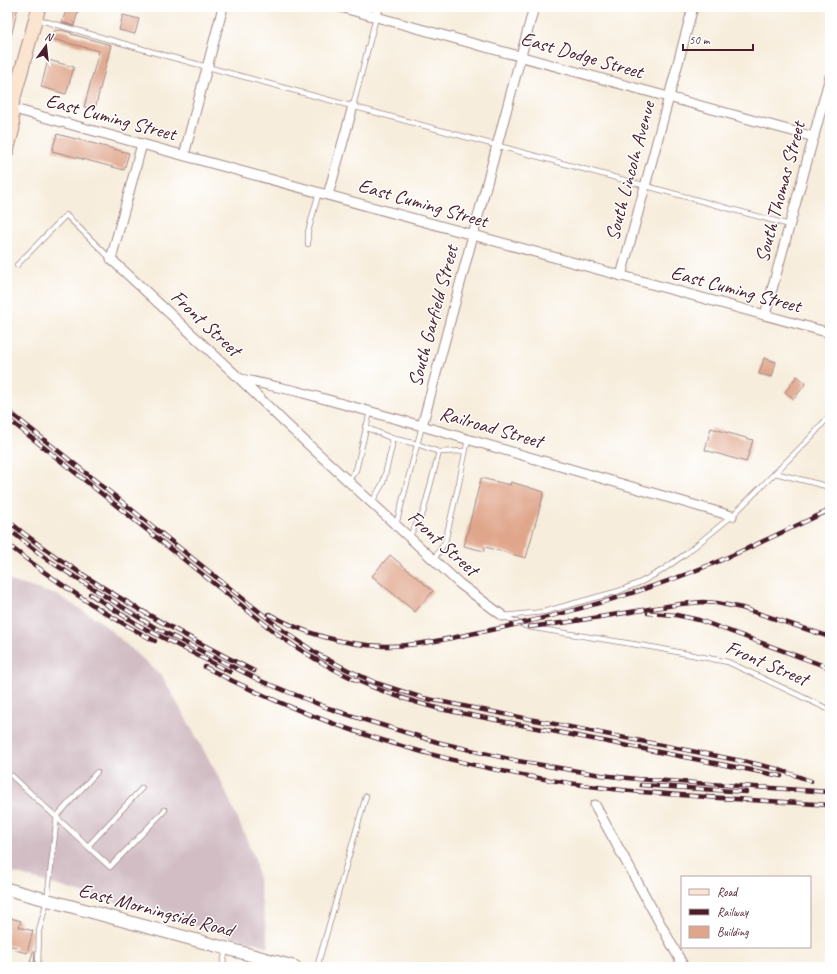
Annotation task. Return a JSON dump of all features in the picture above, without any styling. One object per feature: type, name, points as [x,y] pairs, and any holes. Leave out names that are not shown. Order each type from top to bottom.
[{"type":"main road","points":[[7,151],[13,128],[8,110],[37,13]]},
{"type":"street","points":[[184,155],[223,7]]},
{"type":"street","name":"East Dodge Street","points":[[340,7],[814,137]]},
{"type":"street","points":[[376,17],[378,7]]},
{"type":"street","name":"South Garfield Street","points":[[422,426],[534,7]]},
{"type":"street","name":"South Lincoln Avenue","points":[[621,276],[669,98],[690,8]]},
{"type":"street","name":"South Thomas Street","points":[[765,315],[830,77]]},
{"type":"street","points":[[328,195],[353,106]]},
{"type":"street","name":"East Cuming Street","points":[[8,110],[184,155],[473,236],[830,333]]},
{"type":"street","points":[[111,259],[142,144]]},
{"type":"street","name":"Front Street","points":[[111,259],[284,422],[434,560],[475,596],[503,616]]},
{"type":"street","name":"Railroad Street","points":[[239,378],[296,391],[422,426],[732,516]]},
{"type":"street","points":[[595,805],[684,967]]},
{"type":"street","name":"East Morningside Road","points":[[7,889],[295,967]]},
{"type":"lane","points":[[37,13],[207,66],[645,187],[790,225]]},
{"type":"lane","points":[[353,106],[376,17]]},
{"type":"lane","points":[[308,244],[308,232],[319,192]]},
{"type":"lane","points":[[17,265],[66,214],[111,259]]},
{"type":"lane","points":[[348,481],[356,470],[370,412]]},
{"type":"lane","points":[[503,616],[543,612],[619,591],[661,572],[732,516],[812,436],[830,415]]},
{"type":"lane","points":[[396,525],[422,426]]},
{"type":"lane","points":[[366,427],[390,438],[417,444],[439,452],[465,451]]},
{"type":"lane","points":[[372,502],[383,483],[392,446],[390,438]]},
{"type":"lane","points":[[434,560],[445,542],[468,439]]},
{"type":"lane","points":[[409,537],[422,512],[439,452]]},
{"type":"lane","points":[[775,473],[830,487]]},
{"type":"lane","name":"Front Street","points":[[503,616],[528,627],[657,648],[728,662],[830,710]]},
{"type":"lane","points":[[38,967],[39,931],[47,900],[57,816],[97,772]]},
{"type":"lane","points":[[12,776],[57,816],[110,867],[165,810]]},
{"type":"lane","points":[[88,846],[142,788]]},
{"type":"lane","points":[[317,967],[366,796]]},
{"type":"lane","points":[[222,967],[226,948]]},
{"type":"shaded area","points":[[7,580],[57,595],[100,621],[162,676],[221,781],[255,859],[269,947],[7,871]]},
{"type":"building","points":[[7,7],[18,7],[10,41],[7,41]]},
{"type":"building","points":[[67,8],[78,11],[74,26],[62,22]]},
{"type":"building","points":[[123,15],[139,19],[135,34],[119,30]]},
{"type":"building","points":[[55,30],[72,33],[71,34],[111,45],[95,109],[84,107],[99,51],[52,39]]},
{"type":"building","points":[[48,60],[74,67],[66,94],[41,87]]},
{"type":"building","points":[[57,134],[129,153],[124,170],[52,151]]},
{"type":"building","points":[[764,358],[776,362],[772,377],[759,374]]},
{"type":"building","points":[[797,376],[806,383],[794,399],[785,392]]},
{"type":"building","points":[[711,428],[753,440],[746,462],[705,450]]},
{"type":"building","points":[[481,478],[510,485],[511,482],[544,492],[526,558],[485,547],[484,551],[464,546]]},
{"type":"building","points":[[390,555],[433,591],[415,612],[372,576]]},
{"type":"building","points":[[7,917],[21,921],[19,927],[33,931],[27,953],[15,950],[16,947],[7,945]]},
{"type":"building","points":[[33,952],[35,952],[34,963],[30,962]]},
{"type":"railway","points":[[7,410],[281,629],[319,655],[376,683],[423,698],[752,763],[777,769],[811,781]]},
{"type":"railway","points":[[7,418],[277,634],[315,659],[335,670],[396,696],[440,709],[781,776]]},
{"type":"railway","points":[[269,614],[310,633],[339,641],[384,646],[409,645],[435,641],[572,611],[657,585],[712,564],[830,510]]},
{"type":"railway","points":[[7,520],[51,554],[100,586],[143,612],[254,671]]},
{"type":"railway","points":[[7,528],[48,560],[154,627],[261,681],[328,708],[365,720],[437,742],[479,752],[518,761],[601,775],[637,779],[830,792]]},
{"type":"railway","points":[[7,544],[42,571],[79,596],[116,620],[155,641]]},
{"type":"railway","points":[[90,594],[140,626],[230,672]]},
{"type":"railway","points":[[529,627],[680,604],[703,602],[742,608],[830,637]]},
{"type":"railway","points":[[648,613],[676,615],[699,620],[830,668]]},
{"type":"railway","points":[[205,667],[302,712],[352,730],[403,746],[507,772],[560,782],[640,792],[830,805]]},
{"type":"railway","points":[[641,785],[746,792]]}]
